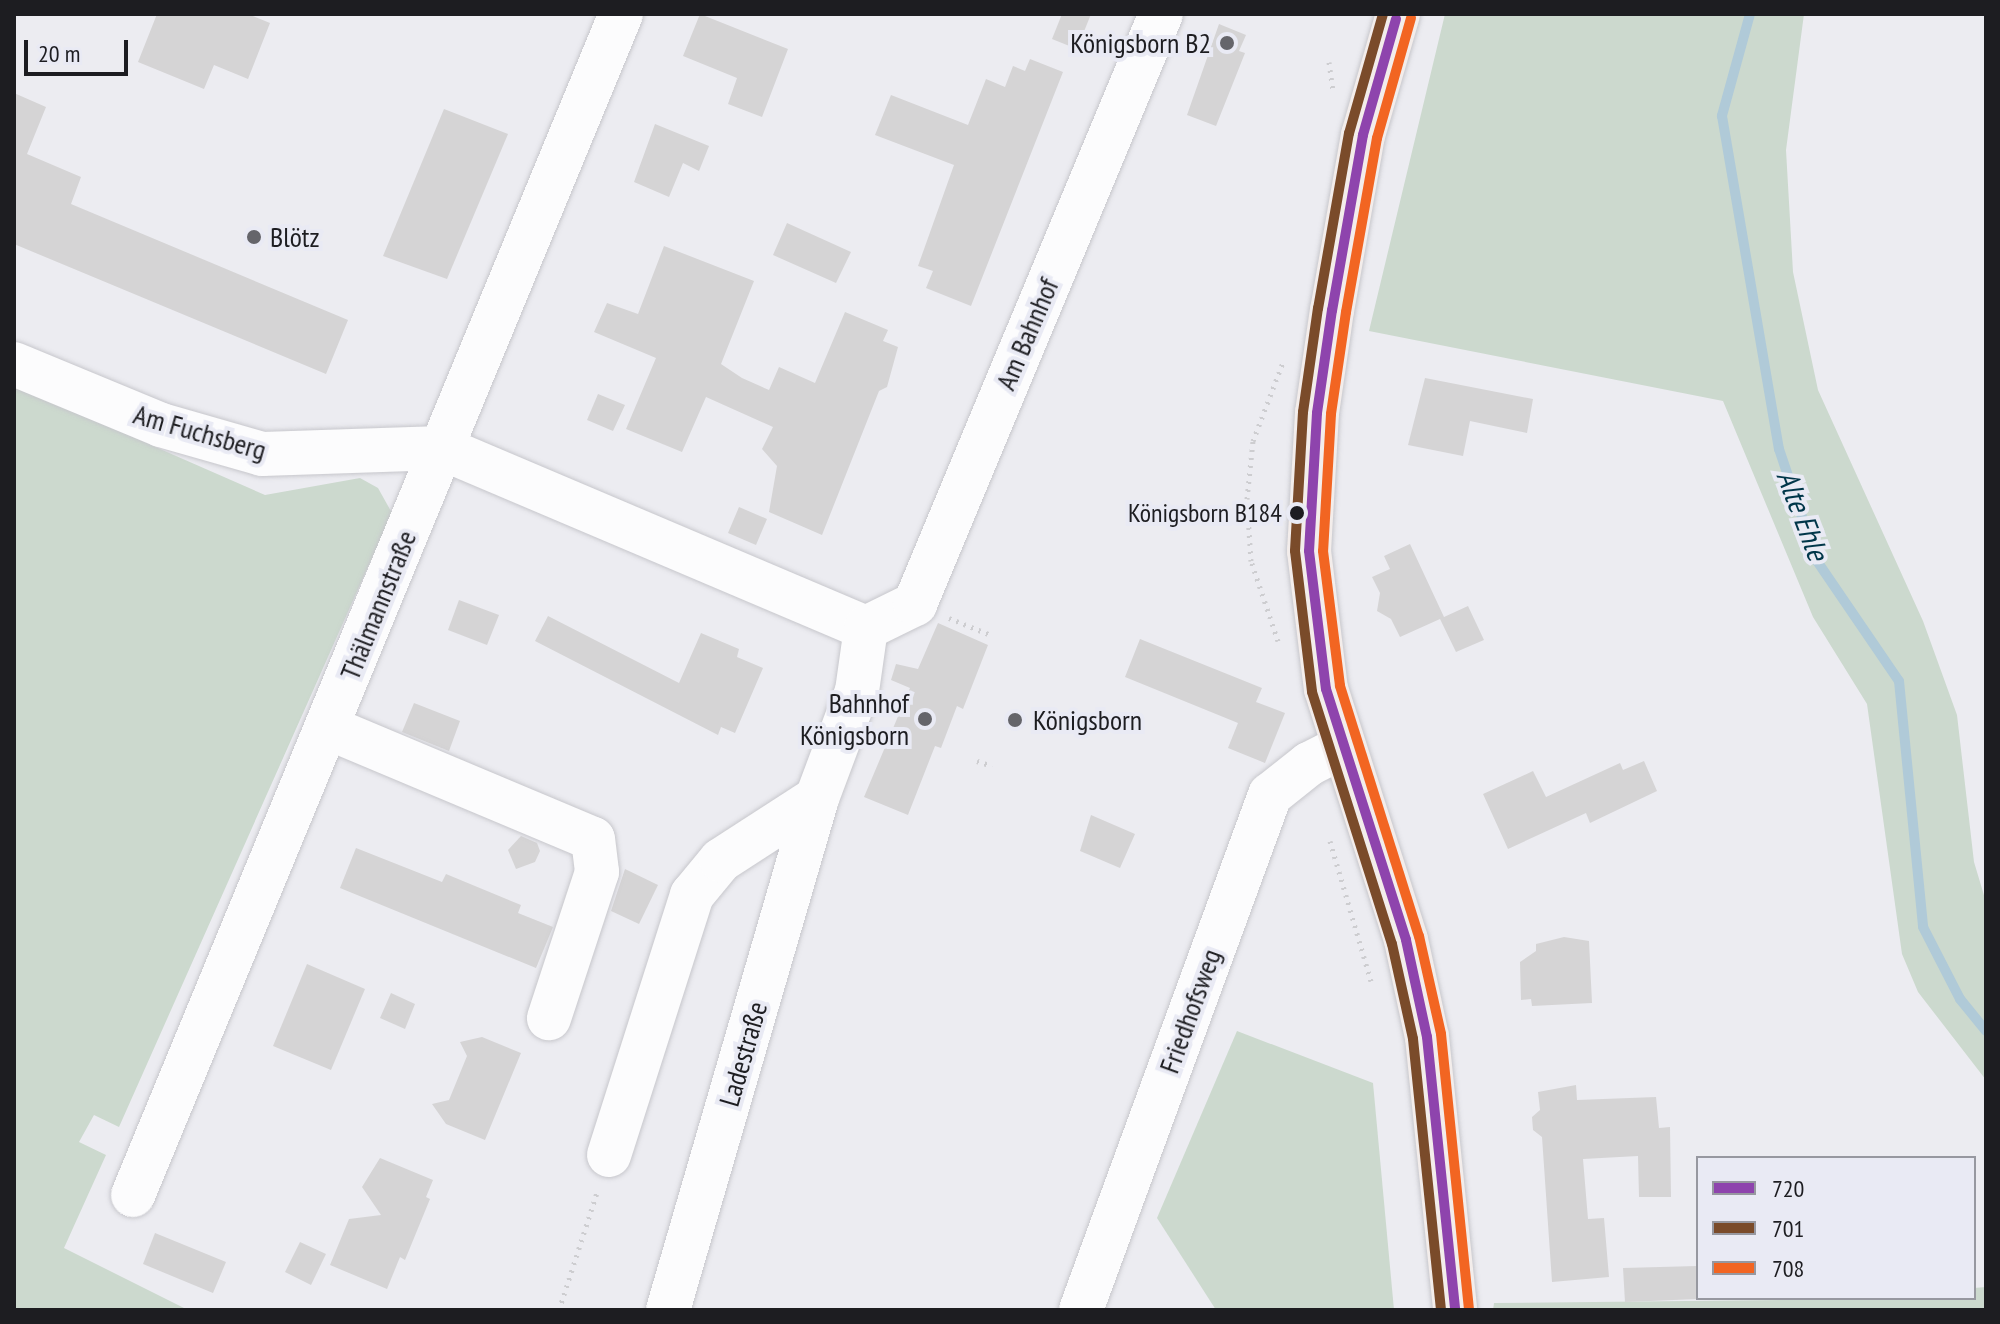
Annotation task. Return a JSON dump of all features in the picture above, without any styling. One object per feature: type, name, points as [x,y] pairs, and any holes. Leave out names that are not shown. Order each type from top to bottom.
[{"type":"main road","points":[[1392,16],[1363,135],[1348,216],[1317,413],[1309,505],[1316,637],[1343,747],[1406,940],[1427,1037],[1455,1310]]},
{"type":"street","name":"Thälmannstraße","points":[[133,1195],[329,728],[621,14]]},
{"type":"street","name":"Am Bahnhof","points":[[866,628],[915,604],[1161,14]]},
{"type":"street","name":"Am Fuchsberg","points":[[14,364],[161,425],[262,454],[442,448]]},
{"type":"street","points":[[442,448],[866,628],[857,691],[817,798],[721,860],[692,895],[609,1155]]},
{"type":"street","points":[[329,728],[593,839],[597,872],[549,1018]]},
{"type":"street","name":"Friedhofsweg","points":[[1081,1310],[1270,795],[1309,764],[1343,747]]},
{"type":"street","name":"Ladestraße","points":[[668,1310],[817,798]]},
{"type":"path","points":[[977,761],[992,766]]},
{"type":"path","points":[[1327,833],[1375,995]]},
{"type":"path","points":[[559,1310],[609,1155]]},
{"type":"shaded area","points":[[1445,14],[1804,14],[1786,150],[1793,272],[1818,390],[1923,621],[1957,715],[1974,862],[1986,902],[1986,1080],[1918,992],[1902,954],[1867,704],[1813,617],[1723,401],[1369,331]]},
{"type":"shaded area","points":[[14,385],[265,495],[360,478],[378,488],[392,513],[119,1127],[94,1115],[79,1142],[106,1155],[64,1248],[188,1310],[14,1310]]},
{"type":"shaded area","points":[[1237,1031],[1373,1083],[1394,1310],[1216,1310],[1157,1218]]},
{"type":"shaded area","points":[[1986,1287],[1986,1310],[1493,1310],[1494,1303],[1976,1300],[1976,1288]]},
{"type":"building","points":[[157,14],[248,14],[270,23],[248,79],[214,65],[204,89],[138,62]]},
{"type":"building","points":[[700,14],[788,49],[762,117],[728,104],[737,78],[683,56]]},
{"type":"building","points":[[1062,14],[1091,14],[1077,49],[1052,39]]},
{"type":"building","points":[[1219,24],[1246,35],[1239,51],[1245,53],[1216,126],[1187,115]]},
{"type":"building","points":[[1030,59],[1063,72],[971,306],[926,288],[933,271],[918,266],[954,165],[875,135],[891,95],[968,125],[986,79],[1005,87],[1013,66],[1025,71]]},
{"type":"building","points":[[14,93],[46,107],[27,154],[81,177],[71,204],[348,320],[326,374],[14,244]]},
{"type":"building","points":[[444,109],[508,134],[447,279],[383,256]]},
{"type":"building","points":[[655,124],[709,146],[699,171],[683,163],[669,197],[634,182]]},
{"type":"building","points":[[787,223],[851,252],[836,283],[773,255]]},
{"type":"building","points":[[664,246],[754,281],[721,364],[769,390],[779,367],[815,383],[845,312],[888,330],[883,341],[898,347],[887,387],[879,391],[822,535],[769,512],[777,466],[762,449],[773,427],[706,397],[682,452],[626,429],[656,358],[594,332],[607,303],[638,314]]},
{"type":"building","points":[[1425,378],[1533,399],[1527,433],[1470,421],[1463,456],[1408,445]]},
{"type":"building","points":[[598,394],[625,405],[613,431],[587,420]]},
{"type":"building","points":[[739,507],[767,519],[756,545],[728,533]]},
{"type":"building","points":[[1410,544],[1444,617],[1468,606],[1484,640],[1456,652],[1440,619],[1400,637],[1391,619],[1377,611],[1380,593],[1372,577],[1390,569],[1384,556]]},
{"type":"building","points":[[459,600],[499,615],[487,645],[448,630]]},
{"type":"building","points":[[548,616],[679,683],[701,633],[739,649],[737,657],[763,668],[735,733],[721,727],[718,735],[535,641]]},
{"type":"building","name":"Bahnhof Königsborn","points":[[938,623],[988,645],[963,709],[957,706],[941,748],[935,746],[908,815],[864,797],[910,688],[891,680],[896,664],[918,669]]},
{"type":"building","points":[[1140,639],[1262,688],[1256,702],[1285,713],[1265,763],[1228,748],[1238,723],[1125,677]]},
{"type":"building","points":[[414,703],[460,721],[449,751],[402,732]]},
{"type":"building","points":[[1644,761],[1657,791],[1590,823],[1586,813],[1508,849],[1483,794],[1533,771],[1546,797],[1620,763],[1623,770]]},
{"type":"building","points":[[1091,815],[1135,834],[1120,868],[1080,851]]},
{"type":"building","points":[[521,836],[537,843],[540,851],[535,862],[516,869],[508,850]]},
{"type":"building","points":[[356,848],[442,882],[446,874],[521,905],[518,913],[553,927],[536,968],[340,888]]},
{"type":"building","points":[[625,869],[658,885],[639,924],[611,911]]},
{"type":"building","points":[[1564,937],[1589,941],[1592,1003],[1532,1006],[1531,999],[1521,1000],[1520,962],[1536,951],[1536,944]]},
{"type":"building","points":[[307,964],[365,989],[331,1070],[273,1046]]},
{"type":"building","points":[[391,993],[415,1004],[405,1029],[380,1018]]},
{"type":"building","points":[[482,1037],[521,1053],[485,1140],[446,1124],[432,1104],[449,1100],[467,1056],[460,1042]]},
{"type":"building","points":[[1576,1085],[1577,1100],[1656,1097],[1659,1128],[1670,1127],[1671,1197],[1639,1197],[1638,1156],[1583,1159],[1588,1219],[1604,1218],[1609,1277],[1552,1282],[1542,1137],[1533,1130],[1532,1117],[1540,1110],[1538,1092]]},
{"type":"building","points":[[380,1158],[433,1180],[426,1197],[430,1199],[405,1260],[400,1257],[387,1289],[330,1265],[349,1219],[381,1215],[362,1187]]},
{"type":"building","points":[[155,1233],[226,1262],[213,1293],[143,1264]]},
{"type":"building","points":[[300,1242],[326,1254],[311,1285],[285,1272]]},
{"type":"building","points":[[1696,1266],[1696,1299],[1625,1302],[1623,1268]]},
{"type":"waterway","name":"Alte Ehle","points":[[1750,14],[1722,116],[1779,449],[1817,561],[1899,681],[1923,927],[1960,999],[1986,1031]]},
{"type":"transit line","name":"701","points":[[1383,14],[1349,133],[1318,308],[1303,412],[1295,551],[1312,692],[1392,944],[1413,1039],[1441,1310]]},
{"type":"transit line","name":"708","points":[[1411,18],[1377,138],[1346,312],[1331,414],[1323,551],[1340,686],[1419,936],[1441,1034],[1469,1309]]},
{"type":"transit line","name":"720","points":[[1396,19],[1363,135],[1332,310],[1317,413],[1309,551],[1326,689],[1406,940],[1427,1037],[1455,1310]]},
{"type":"place","name":"Königsborn B2","points":[[1227,43]]},
{"type":"place","name":"Blötz","points":[[254,237]]},
{"type":"place","name":"Königsborn B184","points":[[1297,513]]},
{"type":"place","name":"Bahnhof Königsborn","points":[[925,719]]},
{"type":"place","name":"Königsborn","points":[[1015,720]]}]
